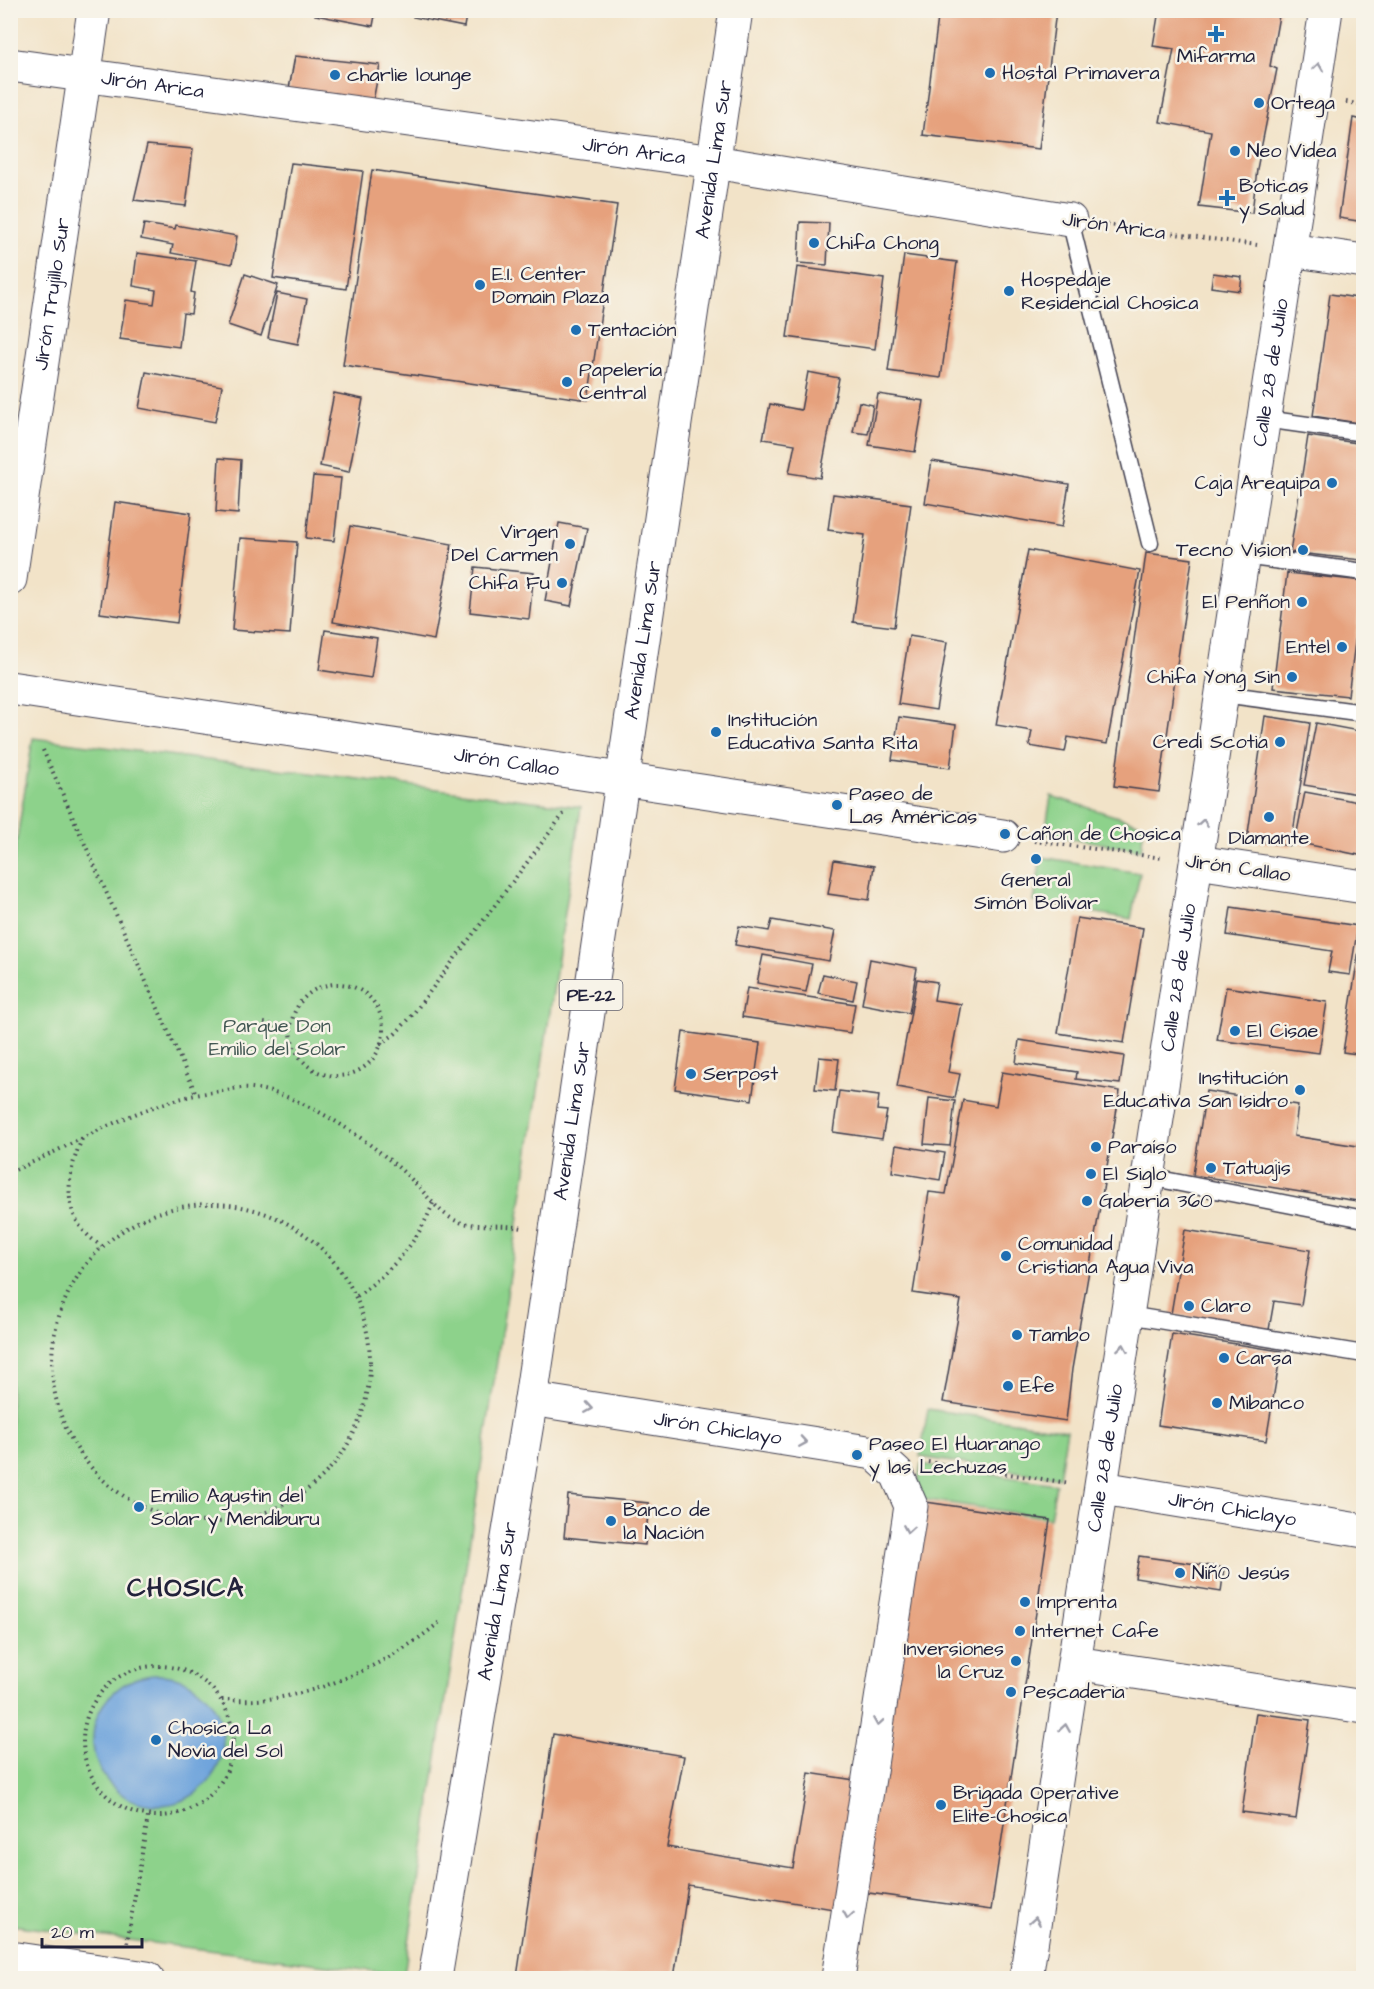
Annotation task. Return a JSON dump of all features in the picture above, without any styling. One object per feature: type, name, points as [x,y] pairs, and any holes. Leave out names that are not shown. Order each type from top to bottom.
[{"type":"main road","name":"Jirón Trujillo Sur","points":[[10,579],[94,10]]},
{"type":"main road","name":"Avenida Lima Sur","points":[[435,1978],[531,1399],[736,10]]},
{"type":"main road","name":"Calle 28 de Julio","points":[[1026,1978],[1326,10]]},
{"type":"main road","name":"Jirón Arica","points":[[10,66],[714,162],[1071,220]]},
{"type":"main road","points":[[1290,250],[1364,261]]},
{"type":"main road","name":"Jirón Callao","points":[[10,688],[1003,836]]},
{"type":"main road","name":"Jirón Callao","points":[[1197,862],[1364,887]]},
{"type":"main road","name":"Jirón Chiclayo","points":[[531,1399],[885,1464]]},
{"type":"main road","points":[[838,1978],[911,1506],[885,1464]]},
{"type":"main road","name":"Jirón Chiclayo","points":[[1102,1488],[1364,1531]]},
{"type":"main road","points":[[1075,1663],[1364,1707]]},
{"type":"main road","points":[[10,1958],[135,1977]]},
{"type":"lane","points":[[1071,220],[1150,543]]},
{"type":"lane","points":[[1265,419],[1364,433]]},
{"type":"lane","points":[[1243,556],[1364,572]]},
{"type":"lane","points":[[1223,694],[1364,713]]},
{"type":"lane","points":[[1149,1176],[1364,1219]]},
{"type":"lane","points":[[1128,1315],[1364,1354]]},
{"type":"path","name":"Jirón Arica","points":[[1071,220],[1290,250]]},
{"type":"path","points":[[43,750],[196,1095]]},
{"type":"path","points":[[380,1044],[395,1034],[410,1018],[565,812]]},
{"type":"path","name":"Jirón Callao","points":[[1040,842],[1197,862]]},
{"type":"path","points":[[328,985],[357,988],[369,997],[377,1008],[382,1022],[380,1044],[370,1062],[358,1071],[343,1075],[327,1075],[313,1069],[301,1059],[293,1044],[291,1029],[294,1014],[302,1000],[315,990],[328,985]]},
{"type":"path","points":[[264,1023],[291,1029]]},
{"type":"path","points":[[10,1172],[164,1103],[196,1095],[254,1088],[277,1093],[324,1115],[358,1135],[389,1160],[446,1214],[461,1222],[482,1225],[502,1224],[556,1234]]},
{"type":"path","points":[[82,1138],[73,1159],[69,1178],[72,1211],[92,1240],[102,1246]]},
{"type":"path","points":[[357,1296],[379,1280],[414,1243],[433,1203]]},
{"type":"path","points":[[188,1205],[236,1205],[274,1216],[308,1235],[336,1262],[357,1296],[370,1336],[371,1380],[357,1429],[329,1472],[288,1503],[240,1520],[189,1522],[140,1507],[98,1477],[68,1435],[52,1386],[53,1336],[63,1302],[80,1272],[102,1246],[142,1219],[188,1205]]},
{"type":"path","points":[[885,1464],[1102,1488]]},
{"type":"path","points":[[222,1700],[268,1699],[326,1684],[358,1672],[408,1646],[442,1620]]},
{"type":"path","points":[[160,1666],[184,1670],[206,1682],[222,1700],[232,1723],[234,1747],[228,1771],[215,1791],[196,1807],[173,1815],[148,1817],[124,1809],[104,1794],[89,1773],[83,1749],[84,1724],[95,1700],[112,1682],[135,1670],[160,1666]]},
{"type":"path","points":[[135,1977],[148,1817]]},
{"type":"green space","name":"Parque Don Emilio del Solar","points":[[33,738],[581,807],[404,1975],[11,1925],[10,883]]},
{"type":"green space","points":[[1051,796],[1144,825],[1141,850],[1045,834]]},
{"type":"green space","points":[[1041,857],[1140,873],[1131,919],[1034,902]]},
{"type":"green space","points":[[928,1409],[1067,1430],[1059,1478],[920,1457]]},
{"type":"green space","points":[[921,1464],[1056,1484],[1050,1518],[915,1498]]},
{"type":"water","points":[[158,1675],[183,1680],[204,1694],[218,1715],[223,1740],[218,1765],[204,1786],[183,1800],[158,1805],[133,1800],[112,1786],[98,1765],[93,1740],[98,1715],[112,1694],[133,1680]]},
{"type":"building","points":[[316,10],[376,10],[373,26],[315,15]]},
{"type":"building","points":[[414,10],[467,10],[464,27],[413,17]]},
{"type":"building","name":"Hostal Primavera","points":[[939,10],[1056,11],[1039,149],[923,135]]},
{"type":"building","points":[[1159,10],[1280,10],[1270,66],[1277,69],[1257,169],[1252,213],[1199,207],[1211,131],[1160,122],[1174,49],[1153,46]]},
{"type":"building","name":"charlie lounge","points":[[295,56],[380,65],[372,106],[288,94]]},
{"type":"building","points":[[1353,118],[1364,120],[1364,222],[1339,218]]},
{"type":"building","points":[[147,145],[193,149],[186,206],[134,200]]},
{"type":"building","points":[[291,163],[363,171],[346,289],[273,278]]},
{"type":"building","name":"E.I. Center Domain Plaza","points":[[372,170],[617,205],[588,400],[343,365]]},
{"type":"building","name":"Chifa Chong","points":[[800,222],[829,223],[827,265],[798,263]]},
{"type":"building","points":[[144,224],[175,229],[176,225],[237,236],[232,264],[171,253],[173,245],[141,239]]},
{"type":"building","points":[[137,253],[196,261],[191,292],[194,293],[191,314],[183,313],[179,347],[120,339],[126,300],[154,304],[156,290],[133,286]]},
{"type":"building","points":[[904,255],[957,262],[941,378],[888,371]]},
{"type":"building","points":[[797,267],[884,279],[875,349],[787,337]]},
{"type":"building","points":[[1213,273],[1242,277],[1240,291],[1211,287]]},
{"type":"building","points":[[245,274],[278,285],[261,336],[228,325]]},
{"type":"building","points":[[277,293],[307,299],[298,344],[268,338]]},
{"type":"building","points":[[1330,294],[1364,299],[1364,424],[1313,416]]},
{"type":"building","points":[[146,372],[222,386],[215,422],[139,408]]},
{"type":"building","points":[[808,372],[839,378],[820,478],[789,473],[795,444],[763,439],[770,404],[801,410]]},
{"type":"building","points":[[334,393],[363,399],[349,472],[320,466]]},
{"type":"building","points":[[878,394],[924,401],[915,452],[869,445]]},
{"type":"building","points":[[859,402],[873,405],[868,434],[853,432]]},
{"type":"building","name":"Caja Arequipa","points":[[1308,436],[1364,444],[1364,543],[1361,560],[1290,552]]},
{"type":"building","points":[[219,458],[241,460],[238,514],[216,512]]},
{"type":"building","points":[[932,461],[1069,484],[1062,527],[925,503]]},
{"type":"building","points":[[313,476],[341,478],[334,541],[306,538]]},
{"type":"building","points":[[833,494],[911,504],[894,627],[853,622],[865,535],[828,530]]},
{"type":"building","points":[[115,502],[191,513],[177,623],[100,613]]},
{"type":"building","points":[[559,523],[587,528],[571,606],[545,601]]},
{"type":"building","points":[[350,526],[452,544],[434,640],[333,622]]},
{"type":"building","points":[[240,538],[297,542],[290,634],[232,630]]},
{"type":"building","points":[[1028,550],[1140,571],[1107,744],[1068,737],[1065,752],[1029,746],[1032,731],[996,725]]},
{"type":"building","points":[[1146,553],[1192,559],[1159,792],[1114,786]]},
{"type":"building","points":[[475,567],[534,573],[529,619],[470,612]]},
{"type":"building","points":[[1287,573],[1363,581],[1348,696],[1273,688]]},
{"type":"building","points":[[325,630],[377,638],[371,678],[319,670]]},
{"type":"building","points":[[909,636],[947,642],[936,710],[898,704]]},
{"type":"building","points":[[1265,716],[1310,723],[1291,846],[1247,840]]},
{"type":"building","points":[[899,717],[956,725],[950,768],[892,760]]},
{"type":"building","points":[[1316,723],[1364,732],[1364,795],[1304,785]]},
{"type":"building","points":[[1305,792],[1364,803],[1364,856],[1295,842]]},
{"type":"building","points":[[834,860],[874,866],[869,900],[828,894]]},
{"type":"building","points":[[1231,907],[1358,926],[1350,975],[1328,972],[1332,951],[1227,935]]},
{"type":"building","points":[[1077,918],[1143,928],[1124,1043],[1058,1033]]},
{"type":"building","points":[[772,920],[835,931],[829,961],[735,945],[739,926],[769,931]]},
{"type":"building","points":[[1362,931],[1364,931],[1364,1055],[1343,1052]]},
{"type":"building","points":[[763,955],[812,964],[806,992],[757,983]]},
{"type":"building","points":[[870,959],[917,968],[909,1013],[862,1004]]},
{"type":"building","points":[[823,974],[857,981],[853,1000],[818,993]]},
{"type":"building","points":[[917,979],[937,982],[934,1000],[961,1004],[948,1072],[960,1074],[955,1098],[897,1087]]},
{"type":"building","points":[[1226,987],[1327,1002],[1319,1053],[1217,1040]]},
{"type":"building","points":[[747,988],[855,1004],[850,1033],[742,1017]]},
{"type":"building","points":[[683,1032],[760,1043],[752,1100],[675,1089]]},
{"type":"building","points":[[1019,1040],[1124,1056],[1120,1084],[1076,1079],[1077,1072],[1016,1063]]},
{"type":"building","points":[[819,1057],[839,1059],[835,1091],[815,1089]]},
{"type":"building","points":[[1002,1072],[1120,1091],[1072,1369],[1066,1421],[943,1402],[961,1300],[913,1293],[929,1192],[946,1194],[963,1100],[996,1106]]},
{"type":"building","points":[[839,1091],[879,1096],[877,1110],[887,1111],[882,1139],[833,1132]]},
{"type":"building","points":[[1206,1091],[1298,1105],[1294,1136],[1364,1147],[1364,1202],[1193,1175]]},
{"type":"building","points":[[929,1098],[955,1101],[950,1146],[924,1144]]},
{"type":"building","points":[[896,1145],[945,1153],[940,1180],[892,1172]]},
{"type":"building","points":[[1185,1230],[1310,1250],[1301,1305],[1274,1301],[1269,1330],[1171,1314]]},
{"type":"building","name":"Mibanco","points":[[1172,1334],[1281,1351],[1266,1441],[1158,1425]]},
{"type":"building","points":[[568,1495],[649,1503],[645,1545],[564,1537]]},
{"type":"building","points":[[919,1501],[1050,1520],[991,1910],[862,1892]]},
{"type":"building","name":"Niñ0 Jesús","points":[[1139,1556],[1224,1568],[1221,1592],[1135,1578]]},
{"type":"building","points":[[1256,1713],[1310,1720],[1296,1819],[1242,1812]]},
{"type":"building","points":[[553,1734],[684,1756],[667,1847],[793,1868],[809,1773],[861,1781],[839,1910],[688,1885],[674,1978],[517,1977]]},
{"type":"place","name":"Mifarma","points":[[1216,34]]},
{"type":"place","name":"Hostal Primavera","points":[[990,73]]},
{"type":"place","name":"charlie lounge","points":[[335,75]]},
{"type":"place","name":"Ortega","points":[[1259,103]]},
{"type":"place","name":"Neo Videa","points":[[1235,151]]},
{"type":"place","name":"Boticas y Salud","points":[[1227,198]]},
{"type":"place","name":"Chifa Chong","points":[[814,243]]},
{"type":"place","name":"E.I. Center Domain Plaza","points":[[480,285]]},
{"type":"place","name":"Hospedaje Residencial Chosica","points":[[1009,291]]},
{"type":"place","name":"Tentación","points":[[576,330]]},
{"type":"place","name":"Papelería Central","points":[[567,382]]},
{"type":"place","name":"Caja Arequipa","points":[[1332,483]]},
{"type":"place","name":"Virgen Del Carmen","points":[[570,544]]},
{"type":"place","name":"Tecno Vision","points":[[1303,550]]},
{"type":"place","name":"Chifa Fu","points":[[562,583]]},
{"type":"place","name":"El Penñon","points":[[1302,602]]},
{"type":"place","name":"Entel","points":[[1342,647]]},
{"type":"place","name":"Chifa Yong Sin","points":[[1292,677]]},
{"type":"place","name":"Institución Educativa Santa Rita","points":[[716,732]]},
{"type":"place","name":"Credi Scotia","points":[[1280,742]]},
{"type":"place","name":"Paseo de Las Américas","points":[[837,805]]},
{"type":"place","name":"Diamante","points":[[1269,817]]},
{"type":"place","name":"Cañon de Chosica","points":[[1005,834]]},
{"type":"place","name":"General Simón Bolívar","points":[[1036,859]]},
{"type":"place","name":"El Cisae","points":[[1235,1031]]},
{"type":"place","name":"Serpost","points":[[691,1074]]},
{"type":"place","name":"Institución Educativa San Isidro","points":[[1300,1090]]},
{"type":"place","name":"Paraíso","points":[[1096,1147]]},
{"type":"place","name":"Tatuajis","points":[[1211,1168]]},
{"type":"place","name":"El Siglo","points":[[1091,1174]]},
{"type":"place","name":"Gaberia 360","points":[[1087,1201]]},
{"type":"place","name":"Comunidad Cristiana Agua Viva","points":[[1006,1256]]},
{"type":"place","name":"Claro","points":[[1189,1306]]},
{"type":"place","name":"Tambo","points":[[1017,1335]]},
{"type":"place","name":"Carsa","points":[[1224,1358]]},
{"type":"place","name":"Efe","points":[[1008,1386]]},
{"type":"place","name":"Mibanco","points":[[1217,1403]]},
{"type":"place","name":"Paseo El Huarango y las Lechuzas","points":[[857,1455]]},
{"type":"place","name":"Emilio Agustin del Solar y Mendiburu","points":[[139,1507]]},
{"type":"place","name":"Banco de la Nación","points":[[611,1521]]},
{"type":"place","name":"Niñ0 Jesús","points":[[1180,1573]]},
{"type":"place","name":"Imprenta","points":[[1025,1602]]},
{"type":"place","name":"Internet Cafe","points":[[1020,1631]]},
{"type":"place","name":"Inversiones la Cruz","points":[[1016,1661]]},
{"type":"place","name":"Pescaderia","points":[[1011,1692]]},
{"type":"place","name":"Chosica La Novia del Sol","points":[[156,1740]]},
{"type":"place","name":"Brigada Operative Elite-Chosica","points":[[941,1805]]},
{"type":"district","name":"CHOSICA","points":[[186,1588]]}]
